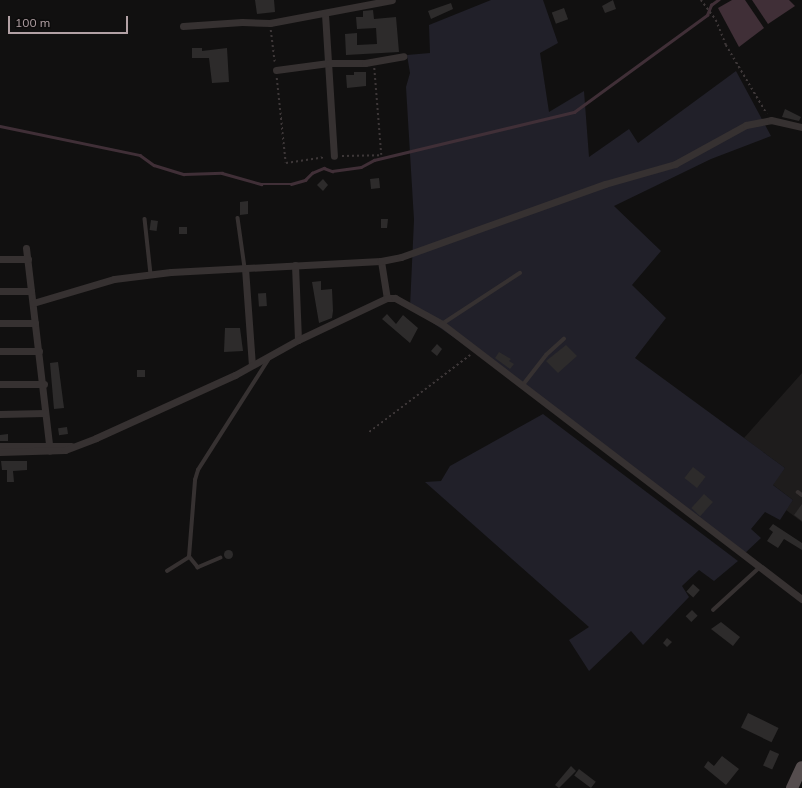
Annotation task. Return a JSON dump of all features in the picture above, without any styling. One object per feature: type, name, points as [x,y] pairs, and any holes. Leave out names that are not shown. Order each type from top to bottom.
[{"type":"main road","points":[[792,788],[802,767]]},
{"type":"street","points":[[183,26],[242,22],[270,23],[325,14],[345,8],[392,0]]},
{"type":"street","points":[[325,14],[334,156]]},
{"type":"street","points":[[276,70],[403,56]]},
{"type":"street","points":[[33,303],[114,279],[245,268],[381,261],[401,257],[605,184],[675,164],[746,125],[772,120],[802,127]]},
{"type":"street","points":[[26,248],[44,384],[50,448]]},
{"type":"street","points":[[0,259],[28,259]]},
{"type":"street","points":[[381,261],[387,298]]},
{"type":"street","points":[[295,266],[298,340]]},
{"type":"street","points":[[245,268],[252,365]]},
{"type":"street","points":[[0,291],[31,291]]},
{"type":"street","points":[[0,452],[72,446],[96,438],[271,356],[298,340],[387,298],[404,301],[442,324],[474,351],[522,386],[759,568],[802,599]]},
{"type":"street","points":[[0,323],[35,323]]},
{"type":"street","points":[[0,351],[39,351]]},
{"type":"street","points":[[0,384],[44,384]]},
{"type":"street","points":[[0,414],[46,413]]},
{"type":"street","points":[[0,446],[50,448]]},
{"type":"lane","points":[[238,218],[245,268]]},
{"type":"lane","points":[[145,219],[151,276]]},
{"type":"lane","points":[[442,324],[520,273]]},
{"type":"lane","points":[[522,386],[546,355],[564,339]]},
{"type":"lane","points":[[221,558],[198,568],[189,557],[195,480],[198,470],[271,356]]},
{"type":"lane","points":[[798,492],[802,495]]},
{"type":"lane","points":[[167,571],[189,557]]},
{"type":"lane","points":[[712,610],[759,568]]},
{"type":"path","points":[[701,0],[716,20],[726,44],[772,120]]},
{"type":"path","points":[[270,23],[286,163]]},
{"type":"path","points":[[374,60],[381,155]]},
{"type":"path","points":[[369,432],[474,351]]},
{"type":"shaded area","points":[[491,0],[543,0],[558,43],[540,53],[549,112],[584,91],[589,157],[629,129],[638,143],[736,71],[771,136],[711,159],[614,206],[661,251],[632,285],[666,318],[635,358],[785,468],[773,485],[793,500],[780,520],[765,512],[751,529],[761,538],[742,556],[482,357],[410,307],[414,220],[406,87],[410,73],[407,55],[430,53],[429,25]]},
{"type":"shaded area","points":[[732,0],[745,0],[764,28],[739,47],[718,8]]},
{"type":"shaded area","points":[[752,0],[789,0],[795,6],[768,24]]},
{"type":"shaded area","points":[[802,373],[802,522],[786,510],[793,500],[772,484],[785,468],[744,438]]},
{"type":"shaded area","points":[[543,414],[738,561],[714,581],[699,570],[682,586],[689,597],[643,645],[631,631],[589,671],[569,640],[589,627],[425,482],[441,481],[450,466]]},
{"type":"building","points":[[255,0],[274,0],[275,12],[257,14]]},
{"type":"building","points":[[613,0],[616,9],[605,13],[602,6]]},
{"type":"building","points":[[451,3],[453,9],[431,19],[428,11]]},
{"type":"building","points":[[564,8],[568,19],[556,24],[552,12]]},
{"type":"building","points":[[373,10],[374,19],[396,17],[399,52],[346,55],[345,34],[357,33],[357,45],[377,44],[376,28],[357,29],[356,17],[363,17],[363,11]]},
{"type":"building","points":[[192,48],[202,48],[202,51],[227,48],[229,82],[212,83],[209,58],[192,58]]},
{"type":"building","points":[[354,72],[366,72],[366,86],[347,88],[346,75],[354,75]]},
{"type":"building","points":[[785,109],[801,117],[799,121],[782,117]]},
{"type":"building","points":[[379,178],[380,188],[371,189],[370,179]]},
{"type":"building","points":[[323,179],[328,185],[323,191],[317,185]]},
{"type":"building","points":[[248,201],[248,214],[240,215],[240,202]]},
{"type":"building","points":[[381,219],[388,219],[387,228],[381,228]]},
{"type":"building","points":[[151,220],[158,221],[157,231],[150,230]]},
{"type":"building","points":[[179,227],[187,227],[187,234],[179,234]]},
{"type":"building","points":[[321,281],[321,290],[332,289],[333,311],[332,318],[319,323],[312,282]]},
{"type":"building","points":[[266,293],[267,306],[259,307],[258,294]]},
{"type":"building","points":[[387,314],[396,324],[403,315],[418,328],[410,343],[382,319]]},
{"type":"building","points":[[225,328],[240,328],[243,351],[224,352]]},
{"type":"building","points":[[437,344],[442,349],[437,356],[431,351]]},
{"type":"building","points":[[566,345],[577,356],[558,373],[546,361]]},
{"type":"building","points":[[499,352],[511,359],[509,361],[514,364],[510,369],[495,358]]},
{"type":"building","points":[[58,362],[64,408],[54,409],[50,363]]},
{"type":"building","points":[[137,370],[145,370],[145,377],[137,377]]},
{"type":"building","points":[[67,427],[68,434],[59,435],[58,428]]},
{"type":"building","points":[[8,434],[8,441],[0,441],[0,435]]},
{"type":"building","points":[[1,461],[27,461],[27,470],[13,471],[14,482],[7,482],[7,470],[2,470]]},
{"type":"building","points":[[693,467],[706,477],[697,488],[684,478]]},
{"type":"building","points":[[704,494],[713,502],[700,516],[691,508]]},
{"type":"building","points":[[802,504],[802,521],[794,515]]},
{"type":"building","points":[[773,524],[802,543],[802,550],[784,539],[778,548],[767,541],[773,532],[769,529]]},
{"type":"building","points":[[228,549],[233,554],[228,559],[223,554]]},
{"type":"building","points":[[693,584],[700,590],[693,597],[686,592]]},
{"type":"building","points":[[692,610],[698,616],[691,622],[686,616]]},
{"type":"building","points":[[721,622],[740,637],[733,646],[711,629]]},
{"type":"building","points":[[667,638],[672,642],[667,647],[663,643]]},
{"type":"building","points":[[748,713],[779,728],[772,742],[741,727]]},
{"type":"building","points":[[770,750],[779,754],[772,770],[763,766]]},
{"type":"building","points":[[722,756],[739,769],[726,785],[704,767],[708,761],[714,766]]},
{"type":"building","points":[[571,766],[576,771],[559,788],[555,785]]},
{"type":"building","points":[[579,769],[596,782],[591,788],[574,775]]},
{"type":"waterway","points":[[0,126],[140,155],[154,165],[184,174],[222,173],[261,184],[291,184],[305,180],[312,173],[324,168],[332,171],[361,167],[374,160],[574,112],[707,15],[711,5],[718,0]]}]
